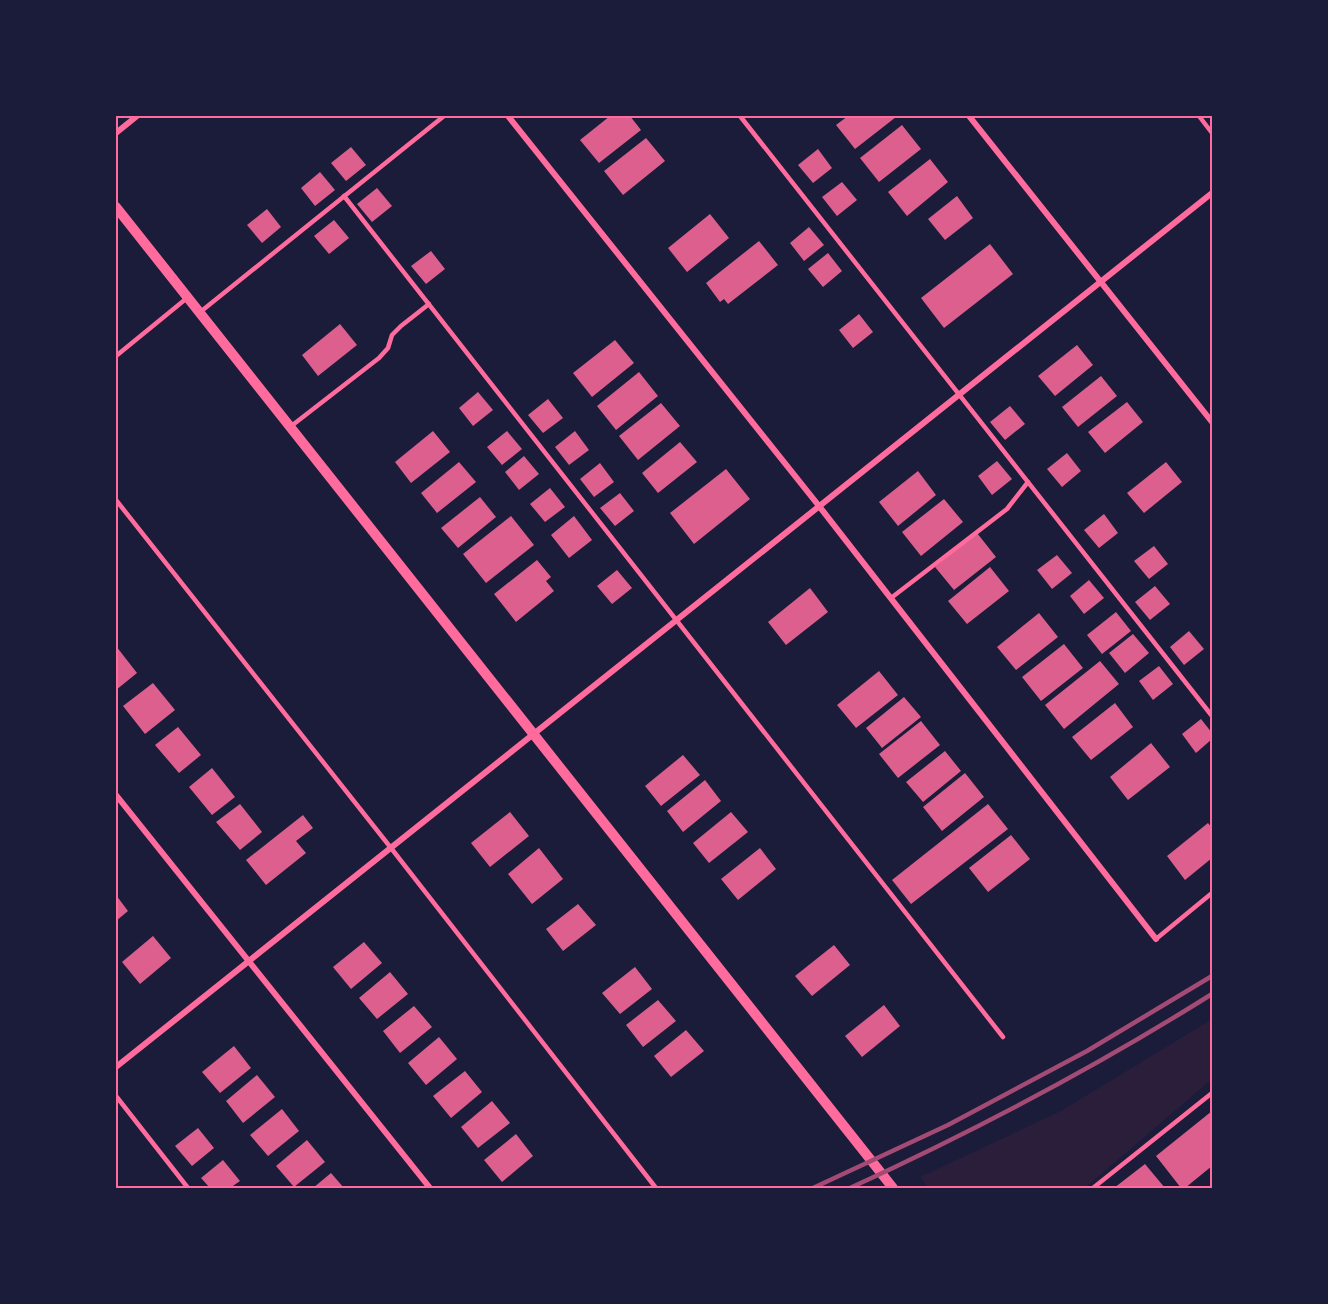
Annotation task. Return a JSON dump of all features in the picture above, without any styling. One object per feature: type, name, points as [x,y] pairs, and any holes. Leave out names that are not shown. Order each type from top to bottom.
[{"type":"street","points":[[116,133],[137,116]]},
{"type":"street","points":[[508,116],[819,506],[1156,939]]},
{"type":"street","points":[[969,116],[1212,422]]},
{"type":"street","points":[[116,1067],[1212,193]]},
{"type":"street","points":[[116,207],[893,1188]]},
{"type":"street","points":[[116,795],[247,962],[430,1188]]},
{"type":"lane","points":[[200,313],[444,116]]},
{"type":"lane","points":[[740,116],[1212,716]]},
{"type":"lane","points":[[1199,116],[1212,133]]},
{"type":"lane","points":[[344,196],[1003,1037]]},
{"type":"lane","points":[[116,356],[187,298]]},
{"type":"lane","points":[[290,427],[379,358],[401,326],[429,304]]},
{"type":"lane","points":[[891,598],[1007,509],[1028,482]]},
{"type":"lane","points":[[116,500],[656,1188]]},
{"type":"lane","points":[[1156,939],[1212,893]]},
{"type":"lane","points":[[1093,1188],[1212,1093]]},
{"type":"lane","points":[[116,1096],[188,1188]]},
{"type":"shaded area","points":[[1212,1019],[1212,1079],[1085,1188],[929,1188],[920,1177],[1061,1111]]},
{"type":"building","points":[[610,116],[630,116],[641,130],[599,163],[580,140]]},
{"type":"building","points":[[848,116],[896,117],[855,149],[836,125]]},
{"type":"building","points":[[902,125],[921,149],[879,182],[860,158]]},
{"type":"building","points":[[646,138],[665,161],[623,195],[604,171]]},
{"type":"building","points":[[351,147],[366,165],[346,181],[331,163]]},
{"type":"building","points":[[818,149],[832,168],[813,183],[798,165]]},
{"type":"building","points":[[930,159],[948,182],[907,216],[888,192]]},
{"type":"building","points":[[320,172],[335,190],[315,206],[301,188]]},
{"type":"building","points":[[842,182],[857,200],[837,216],[822,197]]},
{"type":"building","points":[[377,188],[392,206],[372,222],[357,204]]},
{"type":"building","points":[[957,196],[973,218],[945,240],[928,219]]},
{"type":"building","points":[[267,209],[281,227],[262,243],[247,225]]},
{"type":"building","points":[[710,214],[729,238],[687,272],[668,248]]},
{"type":"building","points":[[334,220],[349,238],[329,254],[314,236]]},
{"type":"building","points":[[809,227],[824,245],[804,261],[790,243]]},
{"type":"building","points":[[759,241],[778,265],[728,304],[724,299],[720,302],[706,283]]},
{"type":"building","points":[[990,244],[1013,274],[944,328],[921,298]]},
{"type":"building","points":[[431,251],[445,269],[426,284],[411,266]]},
{"type":"building","points":[[828,253],[842,271],[823,287],[808,269]]},
{"type":"building","points":[[859,314],[873,332],[853,348],[839,330]]},
{"type":"building","points":[[340,324],[357,345],[318,376],[302,355]]},
{"type":"building","points":[[615,340],[634,363],[592,397],[573,373]]},
{"type":"building","points":[[1077,345],[1093,365],[1055,396],[1038,376]]},
{"type":"building","points":[[639,372],[658,396],[616,430],[597,406]]},
{"type":"building","points":[[1101,376],[1117,396],[1078,427],[1062,407]]},
{"type":"building","points":[[478,392],[493,410],[473,426],[459,408]]},
{"type":"building","points":[[548,399],[563,418],[543,433],[528,415]]},
{"type":"building","points":[[1127,402],[1143,422],[1105,453],[1088,432]]},
{"type":"building","points":[[661,403],[680,426],[638,460],[619,436]]},
{"type":"building","points":[[1010,406],[1025,424],[1005,440],[990,422]]},
{"type":"building","points":[[433,431],[450,452],[411,483],[395,462]]},
{"type":"building","points":[[507,431],[522,449],[502,465],[487,447]]},
{"type":"building","points":[[575,431],[589,450],[569,465],[555,447]]},
{"type":"building","points":[[680,442],[697,462],[658,493],[642,473]]},
{"type":"building","points":[[1067,453],[1081,471],[1062,487],[1047,469]]},
{"type":"building","points":[[524,456],[539,474],[519,490],[505,472]]},
{"type":"building","points":[[997,461],[1012,479],[992,495],[978,476]]},
{"type":"building","points":[[459,462],[476,482],[437,513],[421,493]]},
{"type":"building","points":[[1166,462],[1182,482],[1144,513],[1127,493]]},
{"type":"building","points":[[600,463],[614,482],[594,497],[580,479]]},
{"type":"building","points":[[726,469],[750,499],[694,544],[670,513]]},
{"type":"building","points":[[918,471],[936,495],[898,526],[879,502]]},
{"type":"building","points":[[550,488],[565,507],[545,522],[530,504]]},
{"type":"building","points":[[620,493],[634,511],[615,526],[600,508]]},
{"type":"building","points":[[480,497],[496,517],[458,548],[441,528]]},
{"type":"building","points":[[944,499],[963,522],[921,556],[902,532]]},
{"type":"building","points":[[1104,514],[1118,533],[1099,548],[1084,530]]},
{"type":"building","points":[[511,516],[534,545],[486,583],[463,554]]},
{"type":"building","points":[[574,516],[592,540],[569,558],[551,535]]},
{"type":"building","points":[[977,533],[996,557],[954,590],[935,567]]},
{"type":"building","points":[[1154,546],[1168,564],[1149,579],[1134,561]]},
{"type":"building","points":[[1057,555],[1072,573],[1052,589],[1037,570]]},
{"type":"building","points":[[537,560],[551,577],[546,581],[554,591],[516,622],[494,594]]},
{"type":"building","points":[[990,567],[1009,591],[967,624],[948,601]]},
{"type":"building","points":[[617,570],[632,588],[612,604],[597,586]]},
{"type":"building","points":[[1089,580],[1104,598],[1084,614],[1070,596]]},
{"type":"building","points":[[1155,586],[1170,604],[1150,620],[1135,602]]},
{"type":"building","points":[[810,588],[828,612],[786,645],[768,622]]},
{"type":"building","points":[[1116,612],[1131,631],[1102,654],[1087,635]]},
{"type":"building","points":[[1039,613],[1058,637],[1016,670],[997,647]]},
{"type":"building","points":[[1189,631],[1204,649],[1184,665],[1170,647]]},
{"type":"building","points":[[1133,634],[1149,653],[1125,673],[1109,653]]},
{"type":"building","points":[[1064,644],[1083,668],[1041,701],[1022,677]]},
{"type":"building","points":[[116,646],[137,673],[116,690]]},
{"type":"building","points":[[1100,661],[1119,684],[1064,729],[1045,705]]},
{"type":"building","points":[[1159,666],[1173,684],[1153,700],[1139,681]]},
{"type":"building","points":[[879,671],[898,695],[856,728],[837,705]]},
{"type":"building","points":[[153,683],[175,710],[145,734],[123,706]]},
{"type":"building","points":[[904,697],[921,717],[882,748],[866,728]]},
{"type":"building","points":[[1115,703],[1133,727],[1091,760],[1072,737]]},
{"type":"building","points":[[1201,719],[1212,733],[1212,739],[1196,753],[1182,734]]},
{"type":"building","points":[[921,721],[940,745],[898,778],[879,754]]},
{"type":"building","points":[[178,727],[201,755],[179,773],[155,745]]},
{"type":"building","points":[[1151,743],[1170,767],[1128,800],[1110,777]]},
{"type":"building","points":[[945,751],[961,771],[923,802],[906,782]]},
{"type":"building","points":[[683,755],[700,775],[661,806],[645,786]]},
{"type":"building","points":[[212,768],[235,797],[212,815],[189,787]]},
{"type":"building","points":[[965,773],[984,797],[942,831],[923,807]]},
{"type":"building","points":[[705,780],[721,801],[683,832],[667,811]]},
{"type":"building","points":[[240,804],[262,832],[240,850],[216,822]]},
{"type":"building","points":[[988,804],[1008,829],[911,904],[892,880]]},
{"type":"building","points":[[510,812],[529,836],[490,867],[471,843]]},
{"type":"building","points":[[731,812],[748,832],[709,863],[693,843]]},
{"type":"building","points":[[303,815],[313,828],[296,841],[306,853],[266,885],[246,860]]},
{"type":"building","points":[[1208,823],[1212,828],[1212,858],[1185,880],[1167,856]]},
{"type":"building","points":[[1011,835],[1030,859],[988,892],[969,868]]},
{"type":"building","points":[[539,848],[563,879],[532,904],[508,874]]},
{"type":"building","points":[[760,848],[776,869],[738,900],[721,879]]},
{"type":"building","points":[[116,895],[128,911],[116,921]]},
{"type":"building","points":[[578,904],[596,925],[563,951],[546,929]]},
{"type":"building","points":[[153,936],[171,958],[140,984],[122,962]]},
{"type":"building","points":[[364,942],[382,963],[351,989],[333,967]]},
{"type":"building","points":[[834,945],[850,965],[812,996],[795,976]]},
{"type":"building","points":[[635,967],[652,989],[620,1014],[602,993]]},
{"type":"building","points":[[390,972],[408,994],[377,1019],[359,998]]},
{"type":"building","points":[[658,1000],[676,1021],[643,1047],[626,1025]]},
{"type":"building","points":[[884,1005],[900,1026],[862,1057],[845,1036]]},
{"type":"building","points":[[414,1006],[432,1027],[400,1053],[383,1031]]},
{"type":"building","points":[[686,1030],[704,1051],[671,1077],[654,1056]]},
{"type":"building","points":[[439,1037],[457,1059],[426,1085],[408,1063]]},
{"type":"building","points":[[234,1046],[251,1068],[220,1093],[202,1072]]},
{"type":"building","points":[[465,1071],[482,1092],[451,1118],[433,1096]]},
{"type":"building","points":[[257,1075],[275,1097],[243,1123],[226,1101]]},
{"type":"building","points":[[492,1101],[510,1123],[478,1148],[461,1127]]},
{"type":"building","points":[[282,1109],[299,1131],[268,1156],[250,1135]]},
{"type":"building","points":[[1212,1111],[1212,1166],[1185,1188],[1181,1188],[1156,1156]]},
{"type":"building","points":[[198,1128],[214,1148],[192,1166],[175,1146]]},
{"type":"building","points":[[516,1134],[533,1156],[502,1182],[484,1160]]},
{"type":"building","points":[[307,1140],[325,1162],[294,1187],[276,1166]]},
{"type":"building","points":[[223,1160],[240,1181],[230,1188],[210,1188],[201,1178]]},
{"type":"building","points":[[1145,1164],[1165,1188],[1114,1188]]},
{"type":"building","points":[[331,1173],[344,1188],[313,1188]]},
{"type":"railway","points":[[813,1188],[948,1125],[1087,1051],[1212,976]]},
{"type":"railway","points":[[850,1188],[1034,1097],[1212,994]]}]
